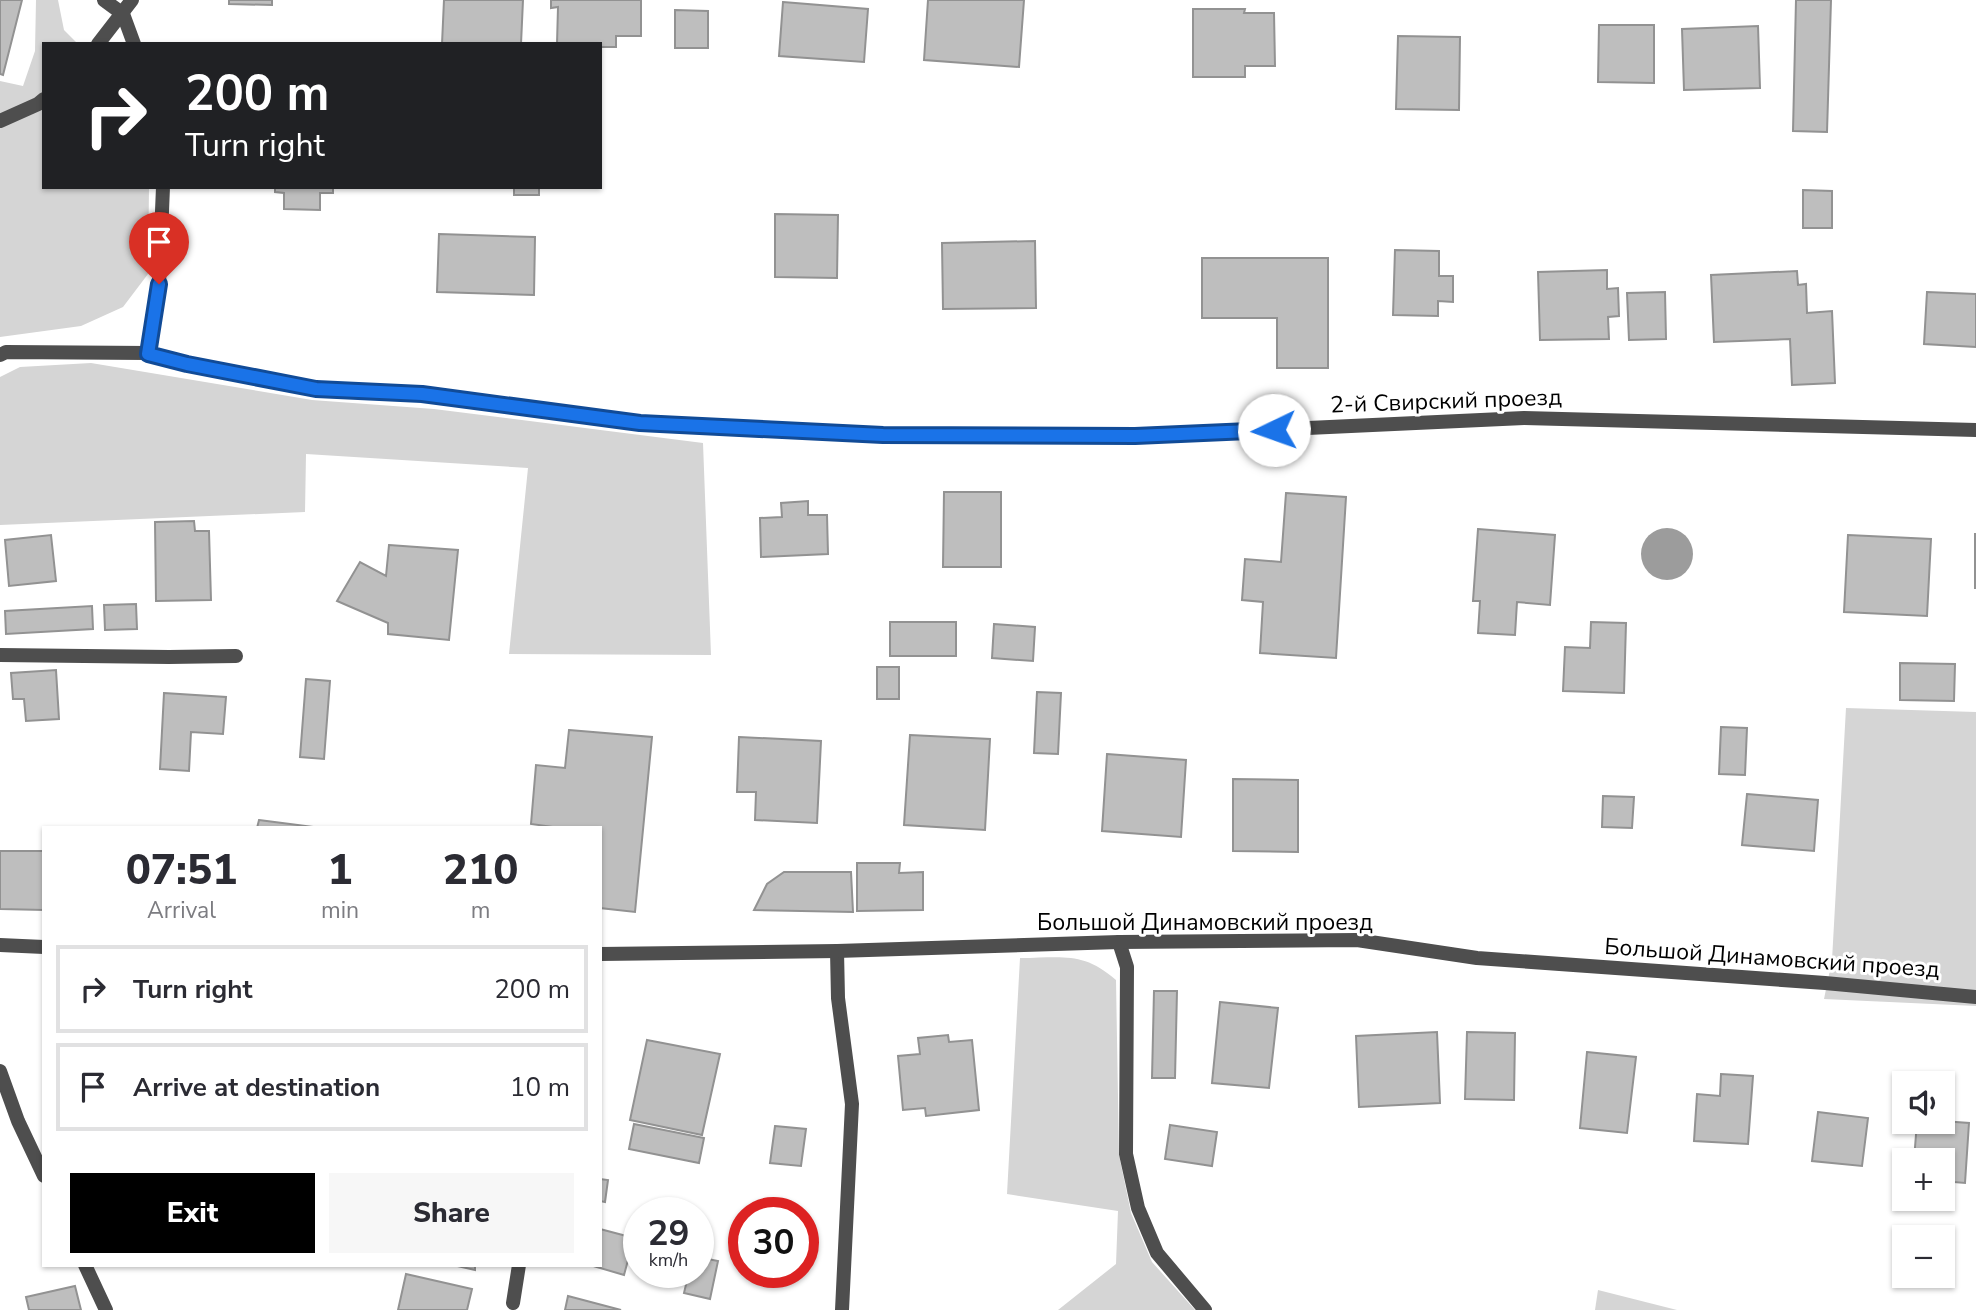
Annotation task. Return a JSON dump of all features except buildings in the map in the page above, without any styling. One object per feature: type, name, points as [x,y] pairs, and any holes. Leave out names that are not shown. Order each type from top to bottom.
[{"type":"street","points":[[104,0],[123,14],[133,42]]},
{"type":"street","points":[[100,42],[132,0]]},
{"type":"street","points":[[0,121],[42,101]]},
{"type":"street","points":[[148,354],[159,284],[163,189]]},
{"type":"street","name":"2-й Свирский проезд","points":[[0,355],[6,352],[148,354],[316,389],[422,394],[640,423],[883,435],[1135,436],[1524,418],[1976,430]]},
{"type":"street","points":[[0,655],[236,656]]},
{"type":"street","name":"Большой Динамовский проезд","points":[[602,954],[837,951],[1119,942],[1357,940],[1476,958],[1825,983],[1976,997]]},
{"type":"street","points":[[1119,942],[1127,967],[1126,1154],[1138,1208],[1157,1253],[1205,1310]]},
{"type":"street","points":[[0,944],[42,947]]},
{"type":"street","points":[[837,951],[838,998],[852,1104],[842,1310]]},
{"type":"street","points":[[0,1071],[18,1121],[42,1172]]},
{"type":"street","points":[[86,1267],[106,1310]]},
{"type":"street","points":[[513,1303],[519,1267]]},
{"type":"shaded area","points":[[36,0],[58,0],[64,30],[76,42],[42,42],[42,189],[149,189],[148,274],[123,307],[81,326],[0,337],[0,81],[23,86],[35,51]]},
{"type":"shaded area","points":[[91,363],[312,400],[434,409],[703,443],[711,655],[509,654],[528,468],[306,454],[305,512],[0,525],[0,377],[20,367]]},
{"type":"shaded area","points":[[1667,528],[1686,535],[1693,554],[1686,573],[1667,580],[1648,573],[1641,554],[1648,535]]},
{"type":"shaded area","points":[[1846,708],[1976,712],[1976,1006],[1824,999],[1832,960]]},
{"type":"shaded area","points":[[1060,957],[1082,960],[1093,964],[1116,980],[1119,1155],[1131,1213],[1152,1262],[1195,1310],[1058,1310],[1116,1264],[1118,1211],[1007,1194],[1020,958]]},
{"type":"shaded area","points":[[1598,1290],[1677,1310],[1595,1310]]},
{"type":"route","points":[[159,284],[148,354],[316,389],[422,394],[640,423],[883,435],[1135,436],[1274,430]]}]
